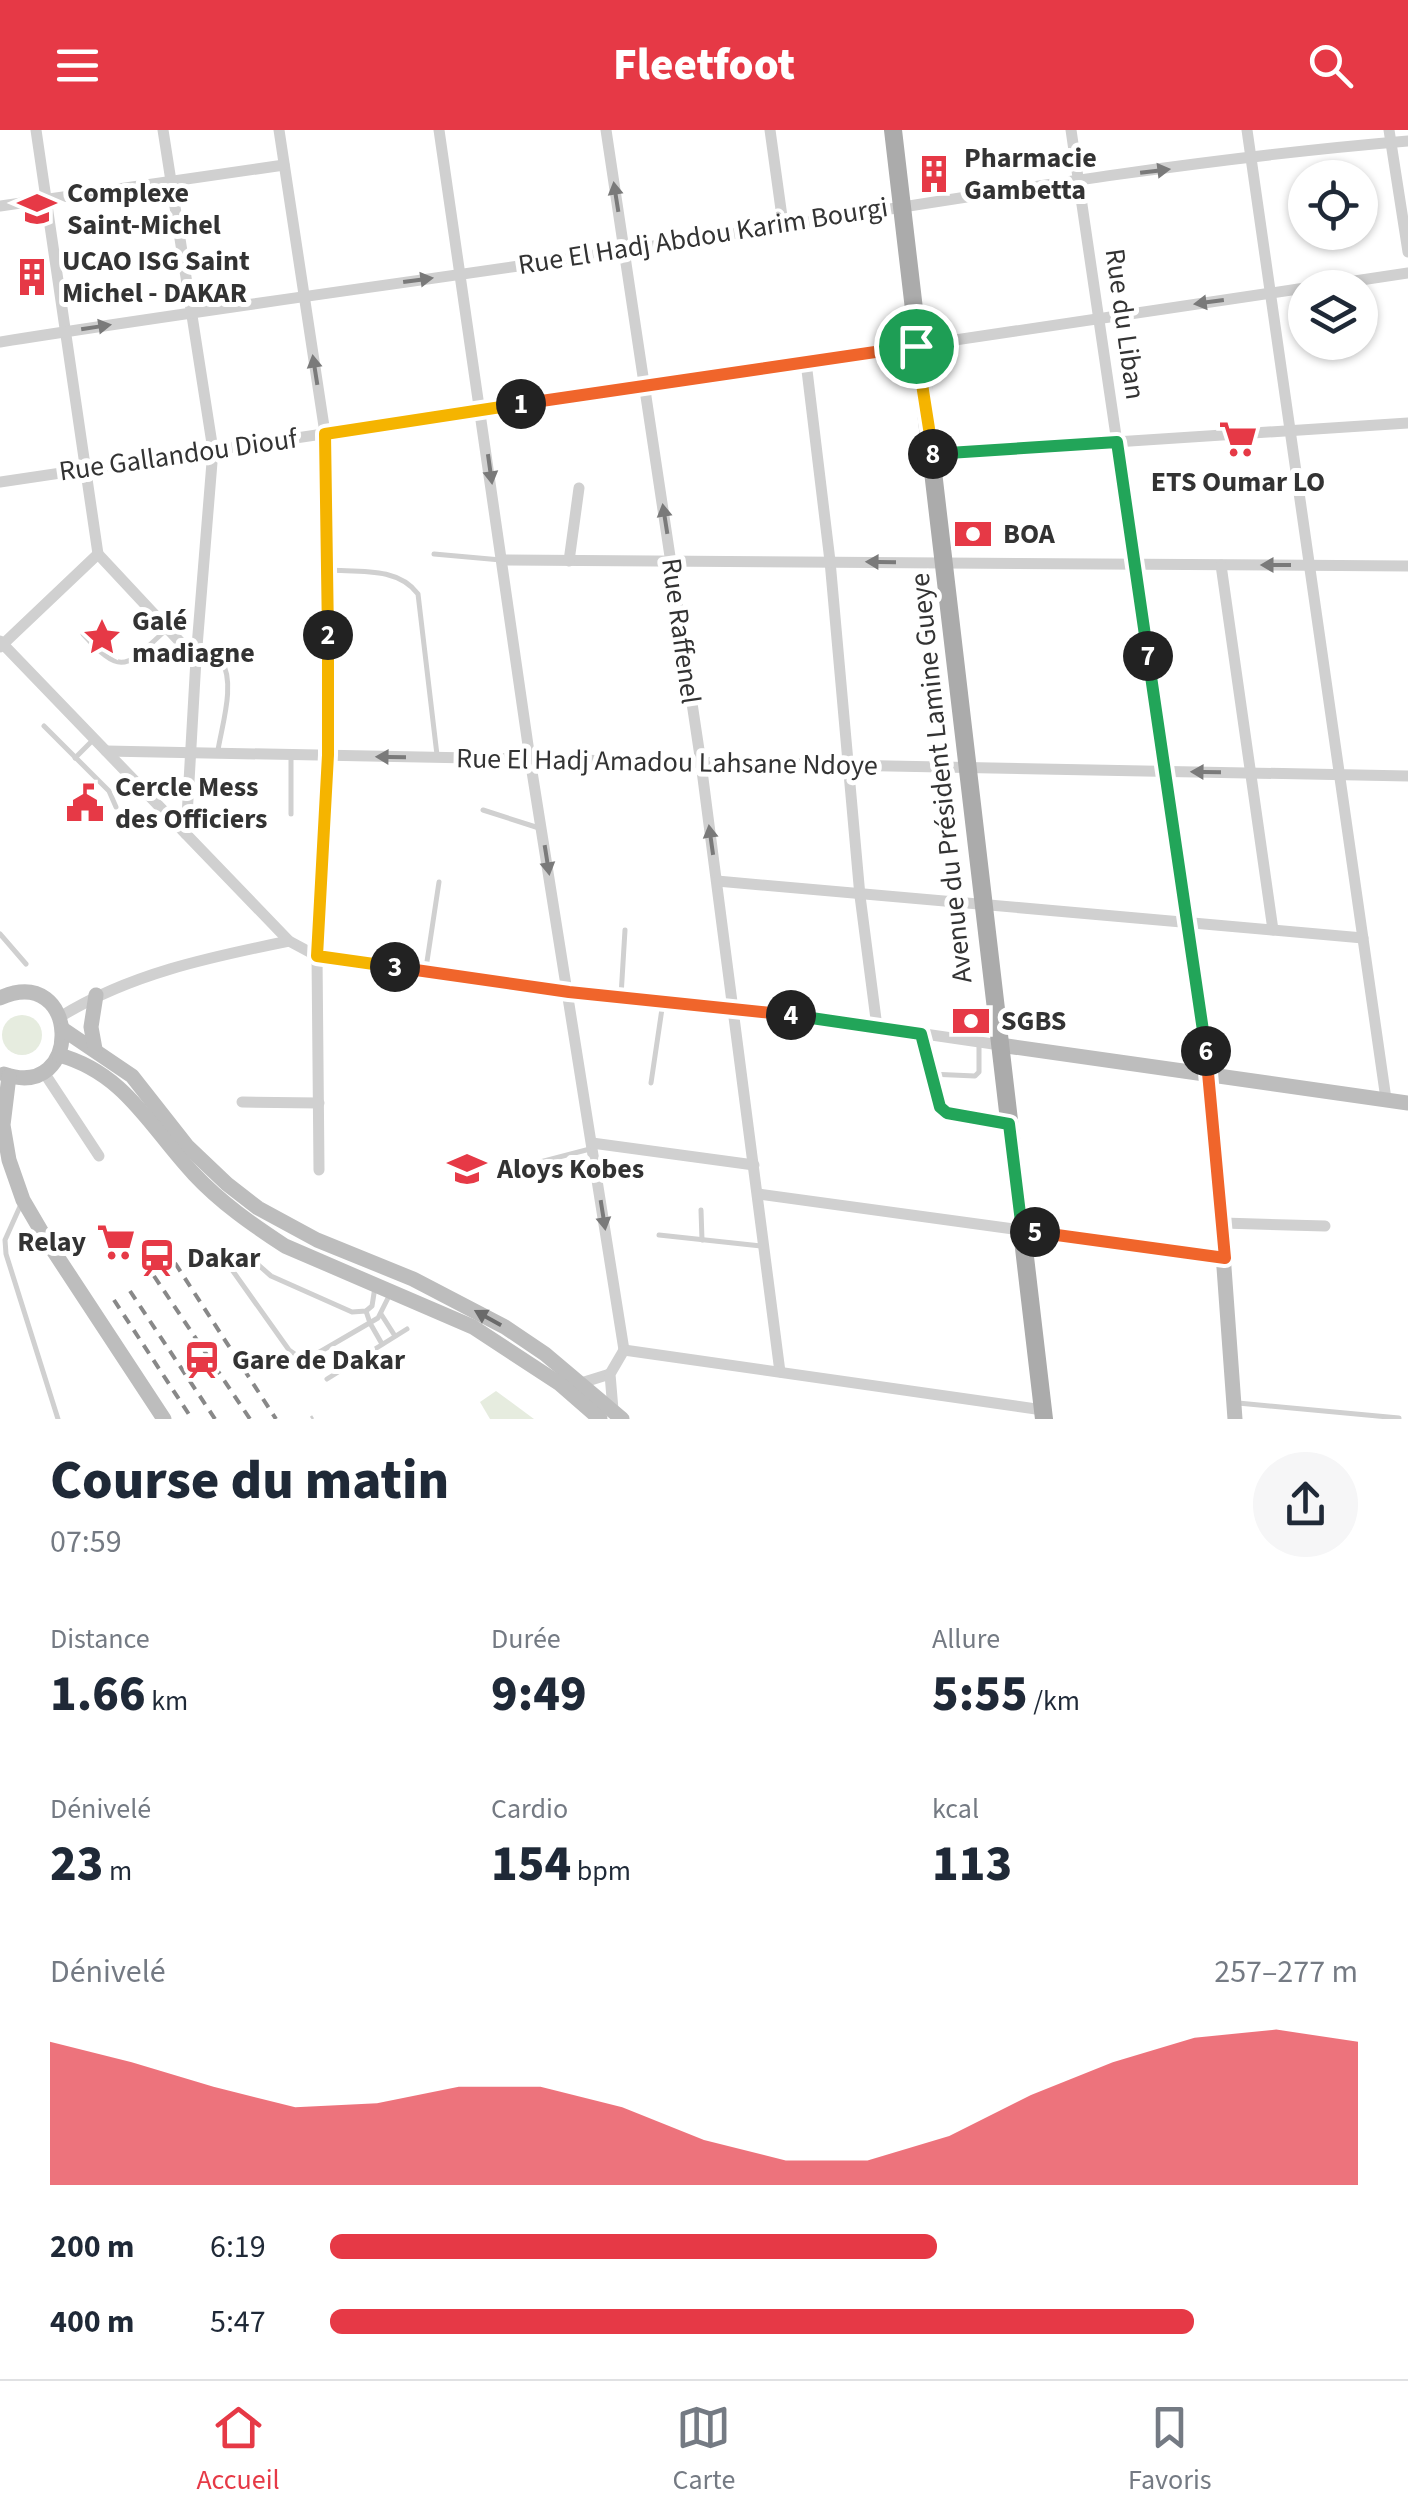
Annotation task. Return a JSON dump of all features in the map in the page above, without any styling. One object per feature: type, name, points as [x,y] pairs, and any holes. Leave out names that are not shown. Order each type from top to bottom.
[{"type":"main road","name":"Avenue du Président Lamine Gueye","points":[[893,130],[1043,1414]]},
{"type":"street","points":[[36,130],[98,554],[196,659]]},
{"type":"street","points":[[163,130],[213,450],[186,834]]},
{"type":"street","points":[[278,130],[325,434],[328,755],[317,956],[319,1170]]},
{"type":"street","points":[[440,130],[530,759],[624,1350],[610,1374],[611,1416]]},
{"type":"street","name":"Rue Raffenel","points":[[606,130],[717,881],[780,1372]]},
{"type":"street","points":[[770,130],[783,224]]},
{"type":"street","name":"Rue du Liban","points":[[1070,130],[1210,1074],[1234,1411]]},
{"type":"street","points":[[1247,130],[1386,1100]]},
{"type":"street","points":[[1390,136],[1408,252]]},
{"type":"street","name":"Rue El Hadj Abdou Karim Bourgi","points":[[0,342],[624,251],[902,205],[1251,159],[1390,136],[1408,141]]},
{"type":"street","points":[[0,206],[284,165]]},
{"type":"street","name":"Rue Gallandou Diouf","points":[[1378,277],[1408,273]]},
{"type":"street","name":"Rue Gallandou Diouf","points":[[0,482],[1288,290]]},
{"type":"street","points":[[806,362],[877,1027]]},
{"type":"street","points":[[932,454],[1408,423]]},
{"type":"street","points":[[569,560],[579,488]]},
{"type":"street","points":[[98,554],[1,644],[289,940],[317,956],[569,992],[734,1006],[1408,1102]]},
{"type":"street","points":[[503,560],[1408,566]]},
{"type":"street","points":[[1221,565],[1273,930]]},
{"type":"street","name":"Rue El Hadj Amadou Lahsane Ndoye","points":[[106,751],[1408,776]]},
{"type":"street","points":[[717,881],[1362,938]]},
{"type":"street","points":[[164,1419],[23,1200],[8,1160],[3,1125],[4,1074],[20,1078],[43,1072],[59,1055],[62,1024],[96,995],[124,983],[289,940]]},
{"type":"street","points":[[1,996],[16,992],[39,996],[52,1005],[62,1024],[132,1076],[188,1146],[258,1208],[316,1240],[460,1303],[505,1328],[581,1383],[611,1416]]},
{"type":"street","points":[[95,1050],[92,1016],[96,995]]},
{"type":"street","points":[[59,1055],[86,1062],[122,1088],[194,1174],[285,1246],[473,1327],[611,1416]]},
{"type":"street","points":[[43,1072],[98,1156]]},
{"type":"street","points":[[242,1102],[319,1102]]},
{"type":"street","points":[[593,1145],[754,1165]]},
{"type":"street","points":[[758,1194],[1225,1258]]},
{"type":"street","points":[[1223,1223],[1325,1226]]},
{"type":"street","points":[[624,1350],[1043,1414]]},
{"type":"street","points":[[581,1383],[610,1374]]},
{"type":"lane","points":[[434,554],[503,560]]},
{"type":"lane","points":[[329,570],[392,574],[408,581],[418,594],[437,758]]},
{"type":"lane","points":[[84,634],[108,662],[117,663],[133,660],[166,630]]},
{"type":"lane","points":[[196,659],[221,660],[226,666],[218,753]]},
{"type":"lane","points":[[44,726],[109,791],[116,807]]},
{"type":"lane","points":[[75,758],[94,738]]},
{"type":"lane","points":[[291,754],[291,814]]},
{"type":"lane","points":[[484,810],[542,829]]},
{"type":"lane","points":[[426,972],[439,882]]},
{"type":"lane","points":[[621,997],[625,930]]},
{"type":"lane","points":[[0,934],[26,964]]},
{"type":"lane","points":[[651,1083],[663,1000]]},
{"type":"lane","points":[[921,1034],[940,1107],[947,1113],[1009,1124]]},
{"type":"lane","points":[[930,1074],[975,1076],[979,1042]]},
{"type":"lane","points":[[505,1171],[593,1145]]},
{"type":"lane","points":[[0,1249],[23,1200]]},
{"type":"lane","points":[[701,1210],[702,1240]]},
{"type":"lane","points":[[659,1235],[764,1246]]},
{"type":"lane","points":[[5,1240],[8,1264],[58,1419]]},
{"type":"lane","points":[[375,1284],[375,1299],[366,1311],[352,1312],[271,1276],[248,1254],[232,1260],[232,1272],[295,1355],[311,1357],[370,1323],[381,1314],[391,1292]]},
{"type":"lane","points":[[366,1311],[382,1344]]},
{"type":"lane","points":[[350,1334],[352,1312]]},
{"type":"lane","points":[[381,1314],[395,1336]]},
{"type":"lane","points":[[327,1380],[406,1329]]},
{"type":"lane","points":[[1234,1411],[1399,1418]]},
{"type":"shaded area","points":[[22,1015],[36,1021],[42,1035],[36,1049],[22,1055],[8,1049],[2,1035],[8,1021]]},
{"type":"shaded area","points":[[496,1391],[534,1419],[490,1419],[480,1402]]},
{"type":"railway","points":[[175,1263],[276,1419]]},
{"type":"railway","points":[[154,1276],[250,1419]]},
{"type":"railway","points":[[130,1291],[215,1419]]},
{"type":"railway","points":[[114,1300],[192,1419]]},
{"type":"place","name":"Pharmacie Gambetta","points":[[934,174]]},
{"type":"place","name":"Complexe Saint-Michel","points":[[37,209]]},
{"type":"place","name":"UCAO ISG Saint Michel - DAKAR","points":[[32,277]]},
{"type":"place","name":"ETS Oumar LO","points":[[1238,439]]},
{"type":"place","name":"BOA","points":[[973,534]]},
{"type":"place","name":"Galé madiagne","points":[[102,637]]},
{"type":"place","name":"Cercle Mess des Officiers","points":[[85,803]]},
{"type":"place","name":"SGBS","points":[[971,1021]]},
{"type":"place","name":"Aloys Kobes","points":[[467,1169]]},
{"type":"place","name":"Relay","points":[[116,1242]]},
{"type":"place","name":"Dakar","points":[[157,1258]]},
{"type":"place","name":"Gare de Dakar","points":[[202,1360]]},
{"type":"route","points":[[916,346],[932,454],[1117,442],[1210,1074],[1225,1258],[1022,1230],[1009,1124],[947,1113],[940,1107],[921,1034],[734,1006],[569,992],[317,956],[328,755],[325,434],[916,346]]}]
